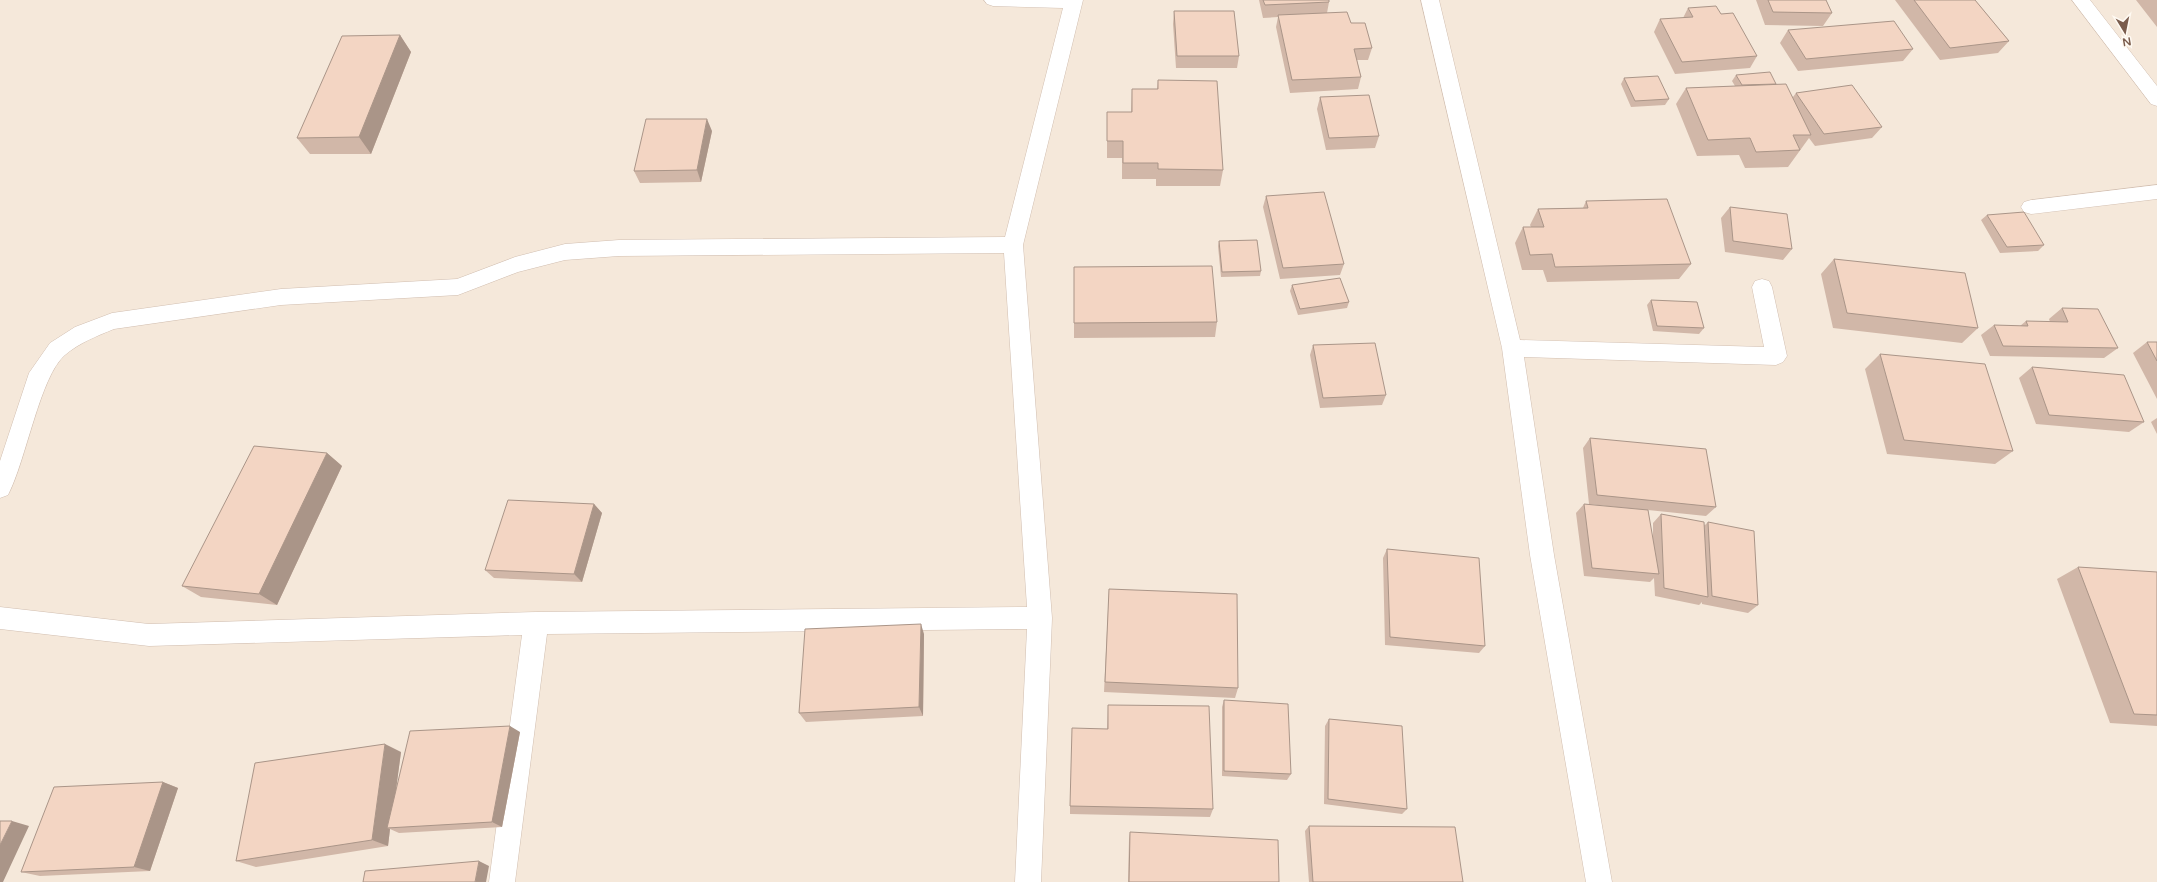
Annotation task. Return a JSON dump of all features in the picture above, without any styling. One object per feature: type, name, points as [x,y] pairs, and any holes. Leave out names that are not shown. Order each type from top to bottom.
[{"type":"street","points":[[993,0],[1074,1],[1013,245],[1040,618],[1028,882]]},
{"type":"street","points":[[1430,0],[1512,348],[1542,555],[1599,882]]},
{"type":"street","points":[[2080,0],[2138,72],[2157,99]]},
{"type":"street","points":[[2138,72],[2157,70]]},
{"type":"street","points":[[2031,207],[2157,192]]},
{"type":"street","points":[[0,488],[6,477],[40,373],[44,367],[57,349],[82,333],[112,321],[281,297],[458,286],[515,265],[566,252],[619,248],[1013,245]]},
{"type":"street","points":[[1512,348],[1776,356],[1762,287]]},
{"type":"street","points":[[0,618],[149,635],[536,623],[1040,618]]},
{"type":"street","points":[[502,882],[536,623]]},
{"type":"shaded area","points":[[0,0],[2157,0],[2157,882],[0,882]]},
{"type":"building","points":[[1263,0],[1329,0],[1329,2],[1265,5]]},
{"type":"building","points":[[1768,0],[1826,0],[1832,13],[1773,12]]},
{"type":"building","points":[[1914,0],[1975,0],[2009,41],[1950,48]]},
{"type":"building","points":[[1716,6],[1721,14],[1733,13],[1757,56],[1682,62],[1660,19],[1693,17],[1688,8]]},
{"type":"building","points":[[1174,11],[1234,11],[1239,56],[1177,56]]},
{"type":"building","points":[[1347,12],[1351,23],[1365,23],[1372,48],[1354,49],[1361,77],[1292,80],[1278,15]]},
{"type":"building","points":[[1894,21],[1913,49],[1806,59],[1788,30]]},
{"type":"building","points":[[400,35],[359,137],[297,138],[342,36]]},
{"type":"building","points":[[1770,72],[1776,84],[1742,85],[1736,75]]},
{"type":"building","points":[[1658,76],[1669,99],[1635,101],[1624,78]]},
{"type":"building","points":[[1158,80],[1217,81],[1223,170],[1158,169],[1158,163],[1123,163],[1123,141],[1107,141],[1107,112],[1132,112],[1132,89],[1158,89]]},
{"type":"building","points":[[1786,84],[1811,135],[1793,135],[1800,150],[1756,152],[1750,138],[1708,140],[1686,88]]},
{"type":"building","points":[[1852,85],[1882,127],[1824,134],[1796,93]]},
{"type":"building","points":[[1369,95],[1379,136],[1329,138],[1320,97]]},
{"type":"building","points":[[646,119],[707,119],[697,170],[634,171]]},
{"type":"building","points":[[1324,192],[1344,264],[1283,268],[1266,196]]},
{"type":"building","points":[[1667,199],[1691,264],[1555,267],[1552,254],[1530,255],[1523,227],[1544,227],[1538,209],[1588,208],[1586,201]]},
{"type":"building","points":[[1730,207],[1787,214],[1792,249],[1733,241]]},
{"type":"building","points":[[2024,212],[2044,245],[2007,247],[1987,215]]},
{"type":"building","points":[[1257,240],[1261,271],[1222,272],[1219,241]]},
{"type":"building","points":[[1834,259],[1965,273],[1978,328],[1847,313]]},
{"type":"building","points":[[1212,266],[1217,322],[1074,323],[1074,267]]},
{"type":"building","points":[[1340,278],[1349,302],[1300,309],[1292,285]]},
{"type":"building","points":[[1651,300],[1697,302],[1704,328],[1657,326]]},
{"type":"building","points":[[2062,308],[2098,309],[2118,348],[2003,346],[1994,325],[2028,326],[2026,321],[2068,322]]},
{"type":"building","points":[[2147,342],[2157,342],[2157,361]]},
{"type":"building","points":[[1375,343],[1386,395],[1323,398],[1313,345]]},
{"type":"building","points":[[1880,354],[1985,364],[2013,451],[1904,440]]},
{"type":"building","points":[[2032,367],[2124,375],[2144,422],[2049,415]]},
{"type":"building","points":[[1590,438],[1706,449],[1716,507],[1597,495]]},
{"type":"building","points":[[254,446],[327,453],[259,594],[182,586]]},
{"type":"building","points":[[508,500],[594,504],[574,574],[485,570]]},
{"type":"building","points":[[1584,504],[1648,510],[1659,574],[1592,568]]},
{"type":"building","points":[[1661,514],[1704,522],[1708,597],[1664,588]]},
{"type":"building","points":[[1708,522],[1754,531],[1758,605],[1712,596]]},
{"type":"building","points":[[1387,549],[1479,558],[1485,646],[1390,637]]},
{"type":"building","points":[[2078,567],[2157,572],[2157,715],[2134,714]]},
{"type":"building","points":[[1109,589],[1237,594],[1238,688],[1105,682]]},
{"type":"building","points":[[921,624],[919,707],[799,713],[805,629]]},
{"type":"building","points":[[1224,700],[1288,704],[1291,774],[1224,771]]},
{"type":"building","points":[[1108,705],[1209,706],[1213,809],[1070,806],[1072,728],[1108,729]]},
{"type":"building","points":[[1329,719],[1402,726],[1407,809],[1328,799]]},
{"type":"building","points":[[510,726],[492,822],[387,828],[410,731]]},
{"type":"building","points":[[385,744],[372,840],[236,861],[255,763]]},
{"type":"building","points":[[163,782],[134,867],[21,872],[54,787]]},
{"type":"building","points":[[0,821],[12,821],[0,845]]},
{"type":"building","points":[[1309,826],[1455,827],[1463,882],[1313,882]]},
{"type":"building","points":[[1130,832],[1278,840],[1279,882],[1129,882]]},
{"type":"building","points":[[479,861],[475,882],[363,882],[365,871]]}]
